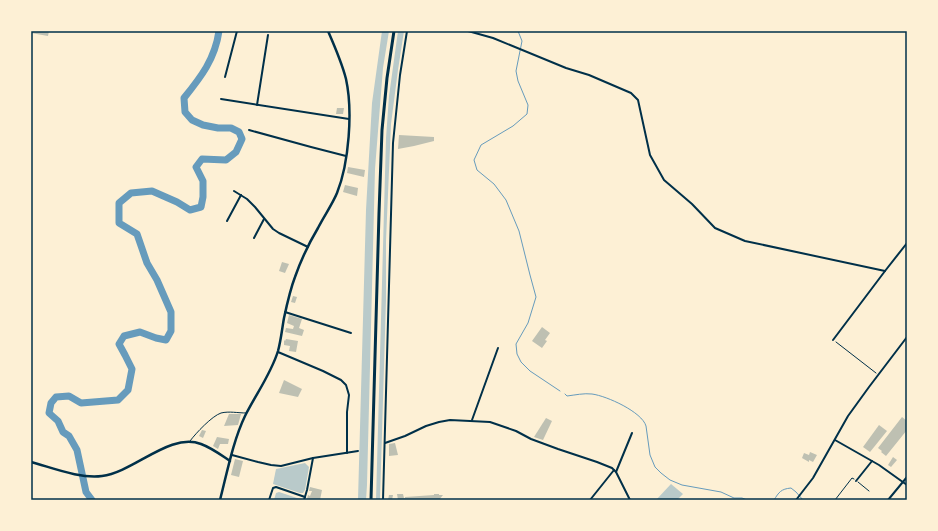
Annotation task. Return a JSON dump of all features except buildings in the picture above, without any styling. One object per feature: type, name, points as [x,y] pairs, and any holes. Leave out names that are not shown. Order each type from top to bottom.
[{"type":"highway","points":[[371,500],[382,130],[387,78],[394,31]]},
{"type":"main road","points":[[220,500],[240,430],[247,413],[269,374],[278,352],[289,294],[295,277],[308,247],[340,186],[346,156],[349,98],[346,79],[328,31]]},
{"type":"main road","points":[[31,462],[75,474],[91,477],[104,476],[122,470],[168,446],[190,442],[202,444],[230,461]]},
{"type":"street","points":[[225,77],[237,31]]},
{"type":"street","points":[[383,500],[393,143],[406,31]]},
{"type":"street","points":[[468,31],[494,38],[566,68],[589,75],[632,93],[638,100],[650,155],[664,180],[692,204],[715,228],[745,241],[885,271]]},
{"type":"street","points":[[257,105],[268,35]]},
{"type":"street","points":[[221,99],[349,119]]},
{"type":"street","points":[[249,130],[346,156]]},
{"type":"street","points":[[234,191],[247,199],[273,229],[308,247]]},
{"type":"street","points":[[227,221],[241,195]]},
{"type":"street","points":[[254,238],[264,219]]},
{"type":"street","points":[[833,340],[907,243]]},
{"type":"street","points":[[285,312],[351,333]]},
{"type":"street","points":[[796,499],[813,478],[848,416],[907,337]]},
{"type":"street","points":[[472,421],[498,348]]},
{"type":"street","points":[[278,352],[323,371],[346,385],[349,395],[346,453]]},
{"type":"street","points":[[384,444],[438,422],[450,420],[495,423],[558,450],[597,462],[615,471],[630,500]]},
{"type":"street","points":[[590,500],[615,471],[632,433]]},
{"type":"street","points":[[835,440],[872,461],[907,485]]},
{"type":"street","points":[[232,454],[277,466],[313,458],[358,451]]},
{"type":"street","points":[[304,500],[313,458]]},
{"type":"street","points":[[856,481],[872,461]]},
{"type":"street","points":[[888,500],[907,477]]},
{"type":"street","points":[[269,500],[274,487],[305,497]]},
{"type":"lane","points":[[190,442],[204,426],[218,414],[226,412],[247,413]]},
{"type":"path","points":[[833,340],[878,374]]},
{"type":"path","points":[[835,500],[852,478],[869,491]]},
{"type":"shaded area","points":[[382,31],[389,31],[383,68],[375,169],[367,485],[366,500],[358,500],[366,210],[372,103]]},
{"type":"shaded area","points":[[398,31],[404,31],[391,124],[386,241],[386,300],[380,500],[376,500],[386,138],[389,96]]},
{"type":"shaded area","points":[[305,463],[309,467],[305,490],[303,493],[273,484],[276,469]]},
{"type":"shaded area","points":[[671,484],[683,494],[677,500],[656,500]]},
{"type":"shaded area","points":[[279,492],[300,500],[274,500],[276,493]]},
{"type":"waterway","points":[[92,500],[86,492],[77,450],[69,436],[63,432],[58,421],[49,413],[51,403],[56,397],[69,396],[81,403],[118,400],[128,390],[132,369],[119,344],[124,336],[140,332],[166,340],[171,331],[171,312],[157,280],[147,263],[137,234],[119,223],[119,203],[131,193],[152,191],[177,202],[190,210],[201,207],[203,197],[203,181],[196,167],[202,159],[226,160],[236,152],[242,139],[239,132],[231,128],[218,128],[203,125],[192,120],[185,112],[184,98],[196,83],[211,59],[219,31]]},
{"type":"waterway","points":[[518,31],[522,41],[516,71],[518,81],[528,105],[527,114],[513,126],[481,145],[474,160],[477,170],[494,184],[506,200],[519,231],[536,297],[528,323],[516,344],[517,354],[521,362],[530,371],[560,391]]},
{"type":"waterway","points":[[565,394],[567,396],[586,394],[598,395],[615,401],[638,415],[646,426],[650,455],[655,467],[670,480],[682,485],[721,492],[734,498],[742,498],[747,500]]},
{"type":"waterway","points":[[774,500],[781,491],[791,488],[803,500]]}]
